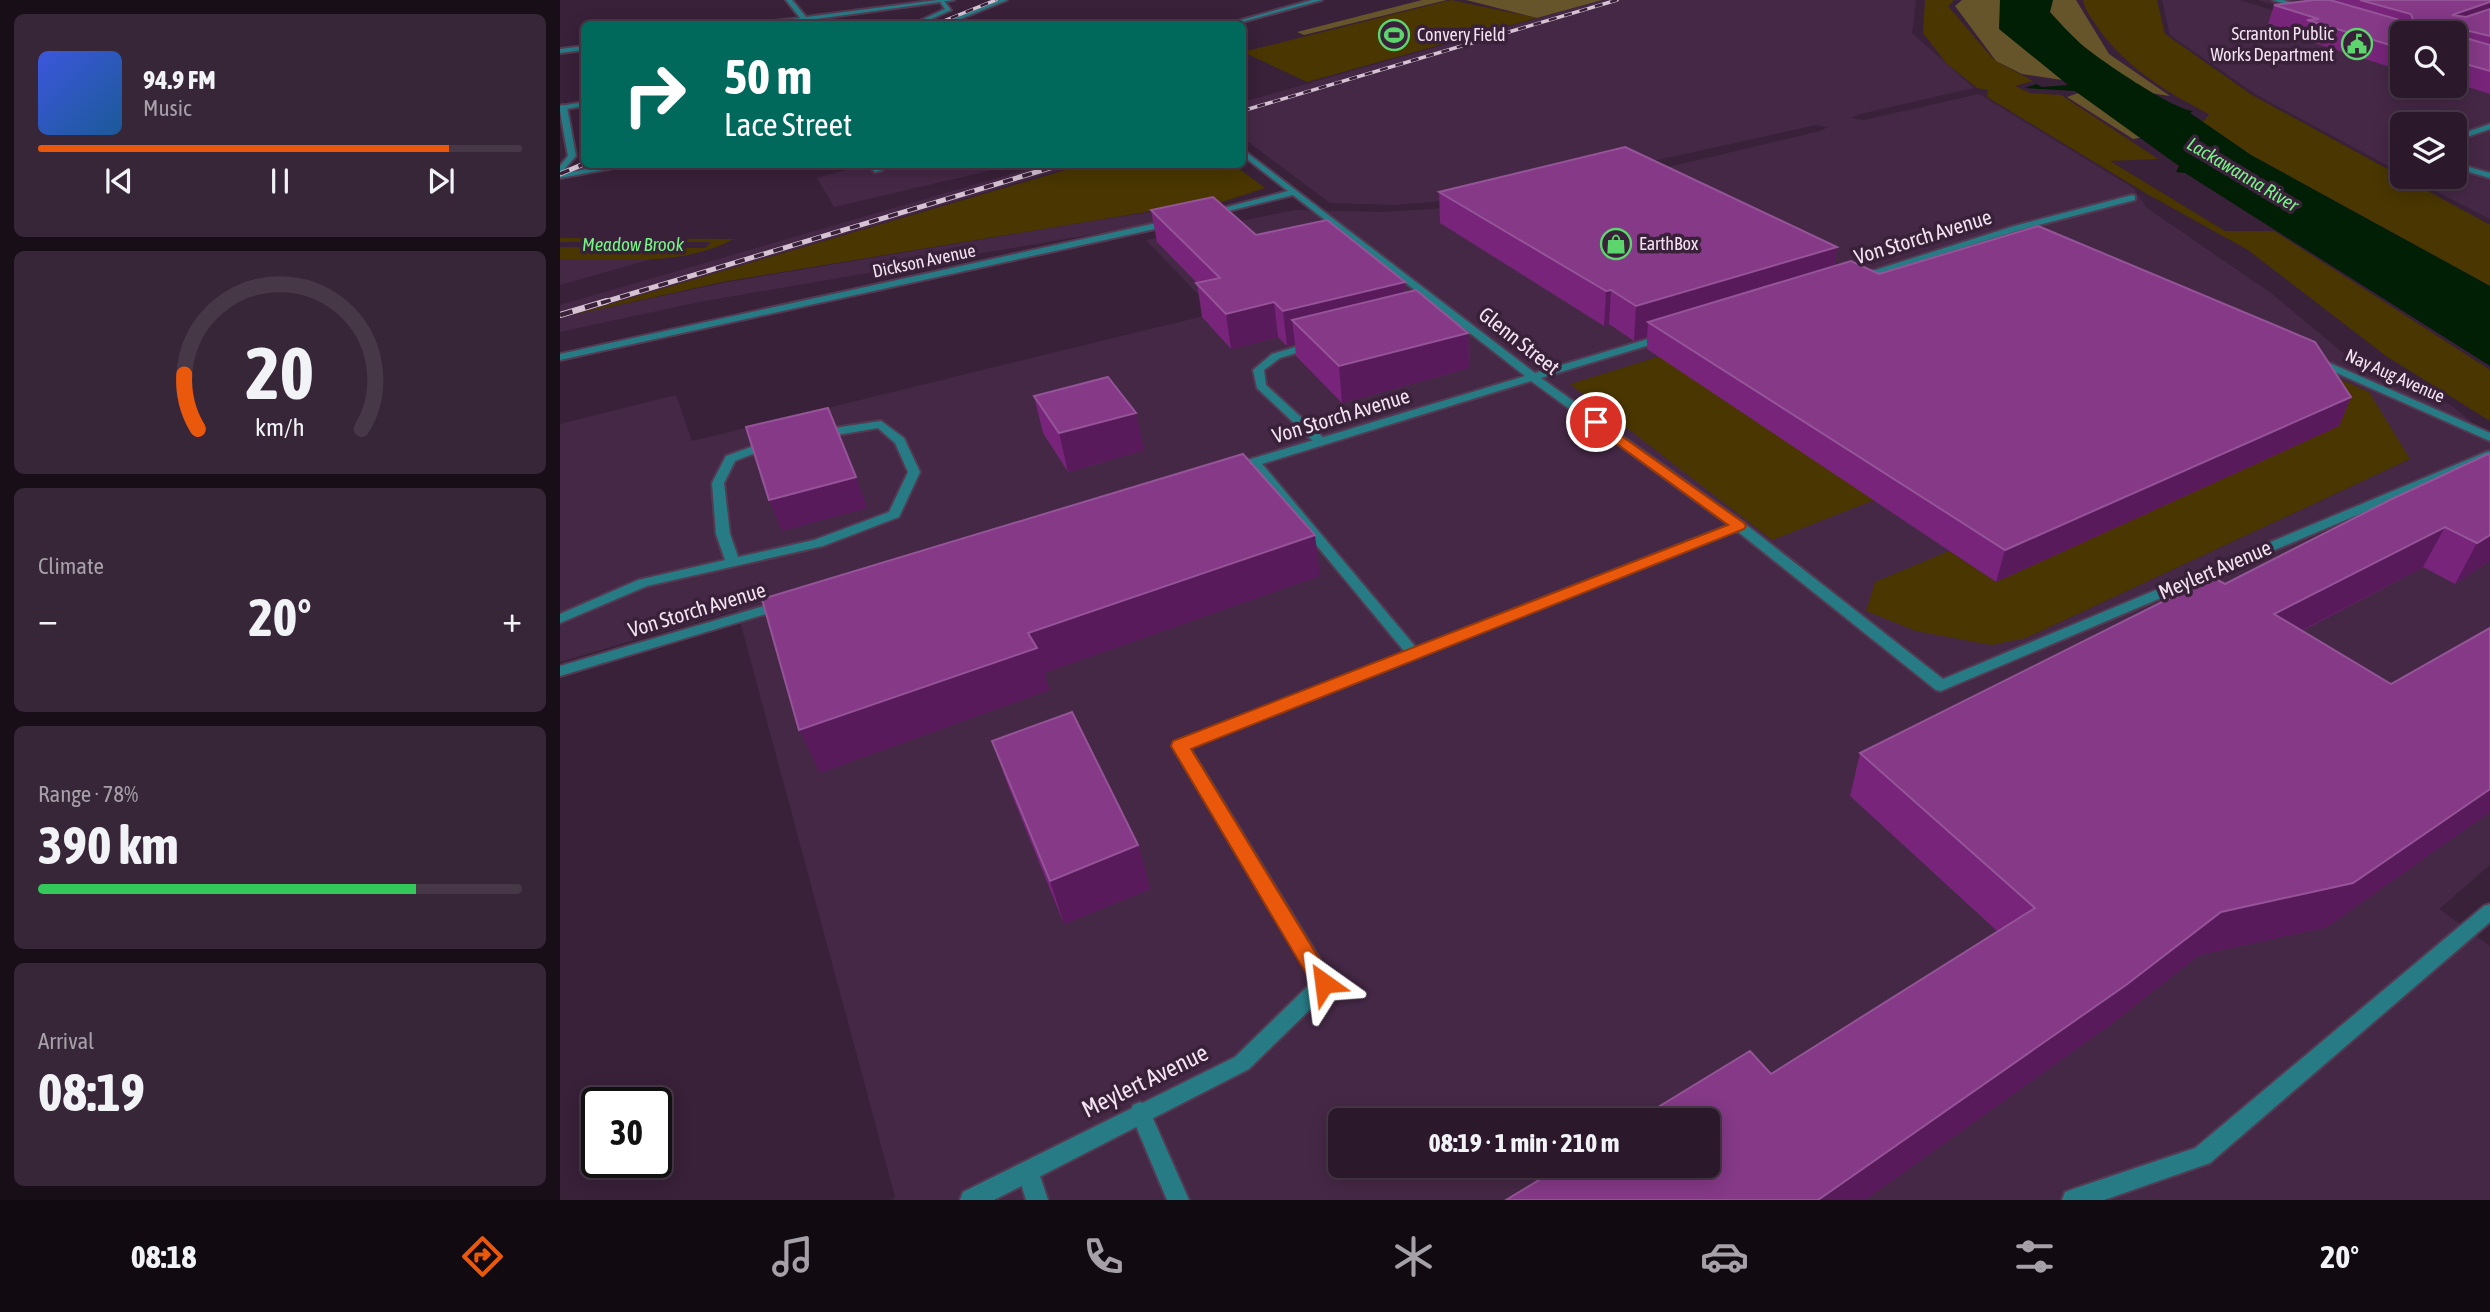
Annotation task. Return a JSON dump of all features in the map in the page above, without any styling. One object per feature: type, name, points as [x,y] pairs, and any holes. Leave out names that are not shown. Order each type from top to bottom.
[{"type":"street","points":[[789,0],[806,21]]},
{"type":"street","points":[[813,21],[951,0]]},
{"type":"street","points":[[952,21],[1004,0]]},
{"type":"street","points":[[1241,21],[1319,0]]},
{"type":"street","points":[[2276,0],[2314,11]]},
{"type":"street","points":[[923,21],[949,9],[942,1]]},
{"type":"street","points":[[560,51],[581,48]]},
{"type":"street","points":[[560,174],[572,156],[561,108],[581,105]]},
{"type":"street","points":[[2467,135],[2490,126]]},
{"type":"street","name":"Glenn Street","points":[[1246,154],[1534,378],[1739,526],[1941,686]]},
{"type":"street","points":[[560,174],[603,168]]},
{"type":"street","points":[[2467,169],[2490,176]]},
{"type":"street","points":[[1198,217],[1294,192]]},
{"type":"street","name":"Von Storch Avenue","points":[[1847,281],[2017,228],[2132,198]]},
{"type":"street","name":"Dickson Avenue","points":[[560,357],[1185,220]]},
{"type":"street","points":[[2017,228],[2030,234]]},
{"type":"street","points":[[1436,314],[1449,311]]},
{"type":"street","name":"Von Storch Avenue","points":[[1227,471],[1678,333]]},
{"type":"street","points":[[1319,344],[1280,354],[1265,361],[1258,370],[1261,386],[1321,442]]},
{"type":"street","name":"Nay Aug Avenue","points":[[2311,358],[2490,438]]},
{"type":"street","points":[[560,619],[643,583],[818,543],[894,514],[914,472],[900,441],[881,424],[805,437]]},
{"type":"street","points":[[733,563],[723,534],[718,483],[730,459],[782,442]]},
{"type":"street","name":"Meylert Avenue","points":[[1941,686],[2490,455]]},
{"type":"street","points":[[1254,463],[1414,654],[1739,526]]},
{"type":"street","name":"Von Storch Avenue","points":[[560,671],[800,599]]},
{"type":"street","name":"Meylert Avenue","points":[[971,1200],[1140,1112],[1242,1063],[1324,983],[1180,746],[1414,654]]},
{"type":"street","points":[[2073,1200],[2202,1156],[2490,911]]},
{"type":"street","points":[[1140,1112],[1178,1200]]},
{"type":"street","points":[[1028,1171],[1037,1200]]},
{"type":"shaded area","points":[[1422,0],[1447,0],[1304,35],[1297,32]]},
{"type":"shaded area","name":"Convery Field","points":[[1451,0],[1537,18],[1307,82],[1246,51]]},
{"type":"shaded area","points":[[1466,0],[1602,0],[1537,18]]},
{"type":"shaded area","points":[[1602,0],[1916,0],[1912,33],[1974,88],[1851,118],[1864,120],[1979,94],[2133,188],[2147,208],[2271,293],[2342,352],[2452,406],[2490,438],[2490,865],[2439,909],[2490,946],[2490,1200],[891,1200],[895,1197],[737,610],[560,662],[560,424],[676,395],[692,441],[1216,313],[1146,240],[1295,210],[1380,212],[1488,202],[1660,169],[1828,127],[1816,125],[1621,168],[1432,202],[1395,205],[1330,203],[1246,140],[1246,101]],"holes":[[[1842,300],[1669,364],[1571,384]],[[2410,459],[2026,638],[1949,551],[1996,582]]]},
{"type":"shaded area","points":[[1925,0],[1954,0],[1948,6],[1994,60],[2033,81],[2015,86],[2030,93],[2061,95],[2158,159],[2110,161],[2225,231],[2274,231],[2490,370],[2490,421],[2386,356],[2248,250],[2147,194],[1987,97],[1988,90],[1977,88],[1946,63],[1923,33]]},
{"type":"shaded area","points":[[1962,0],[2076,0],[2109,54],[2170,96],[2022,74],[1996,61],[1955,6]]},
{"type":"shaded area","points":[[2083,0],[2157,0],[2165,34],[2252,95],[2390,170],[2390,189],[2424,189],[2490,225],[2490,286],[2251,155],[2203,122],[2209,114],[2159,85],[2129,62],[2103,35],[2085,8]]},
{"type":"shaded area","points":[[2162,0],[2240,0],[2301,19],[2321,19],[2257,0],[2490,0],[2467,22],[2390,21],[2390,98],[2467,98],[2467,72],[2490,74],[2490,219],[2431,189],[2467,189],[2467,112],[2390,112],[2390,167],[2255,94],[2170,35]]},
{"type":"shaded area","points":[[2078,93],[2150,136],[2133,139],[2067,97]]},
{"type":"shaded area","points":[[853,168],[1001,168],[834,207],[817,178]]},
{"type":"shaded area","points":[[1032,168],[1067,168],[581,313],[728,282],[1091,221],[1165,210],[1202,209],[1129,228],[699,302],[560,332],[560,305]]},
{"type":"shaded area","points":[[1072,168],[1238,168],[1265,188],[1204,208],[1164,209],[727,281],[573,315]]},
{"type":"shaded area","points":[[560,238],[734,239],[693,254],[627,260],[560,259],[560,247],[705,248],[711,242],[560,242]]},
{"type":"shaded area","points":[[2038,246],[2369,392],[2410,459],[2026,638],[1991,645],[1916,631],[1866,611],[1875,582],[1949,551],[1996,582]]},
{"type":"shaded area","points":[[560,259],[652,259],[560,285]]},
{"type":"shaded area","points":[[1842,300],[1874,500],[1772,540],[1570,384]]},
{"type":"water","name":"Lackawanna River","points":[[2000,0],[2053,0],[2050,12],[2081,44],[2118,71],[2169,102],[2193,111],[2190,113],[2251,155],[2490,286],[2490,366],[2185,173],[2176,172],[2179,166],[2075,91],[2025,88],[2036,84],[2042,87],[2068,85],[1999,29]]},
{"type":"building","points":[[2330,0],[2403,21],[2390,21],[2390,45],[2307,20],[2319,19],[2274,5]]},
{"type":"building","points":[[2360,0],[2490,0],[2452,15],[2466,17],[2490,9],[2490,36],[2467,30],[2467,21],[2412,21],[2411,14]]},
{"type":"building","points":[[2467,38],[2490,45],[2490,71],[2467,64]]},
{"type":"building","name":"EarthBox","points":[[1625,147],[1837,247],[1636,306],[1439,192]]},
{"type":"building","points":[[1213,197],[1256,235],[1327,220],[1405,282],[1283,311],[1274,302],[1226,314],[1196,283],[1220,278],[1151,210]]},
{"type":"building","points":[[2038,226],[2315,342],[2351,397],[2005,550],[1648,322],[1851,261],[1879,274]]},
{"type":"building","points":[[1416,290],[1468,333],[1339,366],[1292,320]]},
{"type":"building","points":[[1108,377],[1136,413],[1059,433],[1034,396]]},
{"type":"building","points":[[828,408],[856,477],[769,500],[746,427]]},
{"type":"building","points":[[1243,454],[1315,535],[1028,633],[1037,648],[799,730],[762,599]]},
{"type":"building","points":[[2490,455],[2490,535],[2477,543],[2445,527],[2274,614],[2391,684],[2490,628],[2490,789],[2353,883],[2221,912],[2126,985],[1818,1200],[1506,1200],[1542,1178],[1720,1178],[1720,1108],[1657,1108],[1750,1051],[1771,1074],[2035,908],[1860,753],[2212,577],[2225,584],[2390,500]]},
{"type":"building","points":[[1072,712],[1138,845],[1050,881],[992,741]]},
{"type":"railway","points":[[944,21],[996,0]]},
{"type":"railway","points":[[1246,110],[1617,0]]},
{"type":"railway","points":[[560,174],[581,165]]},
{"type":"railway","points":[[601,303],[1050,168]]},
{"type":"railway","points":[[560,315],[607,301]]},
{"type":"place","name":"Convery Field","points":[[1394,35]]},
{"type":"place","name":"Scranton Public Works Department","points":[[2357,44]]},
{"type":"place","name":"EarthBox","points":[[1616,244]]},
{"type":"route","points":[[1324,983],[1180,746],[1739,526],[1596,422]]},
{"type":"water label","name":"Meadow Brook","points":[[633,244]]}]
